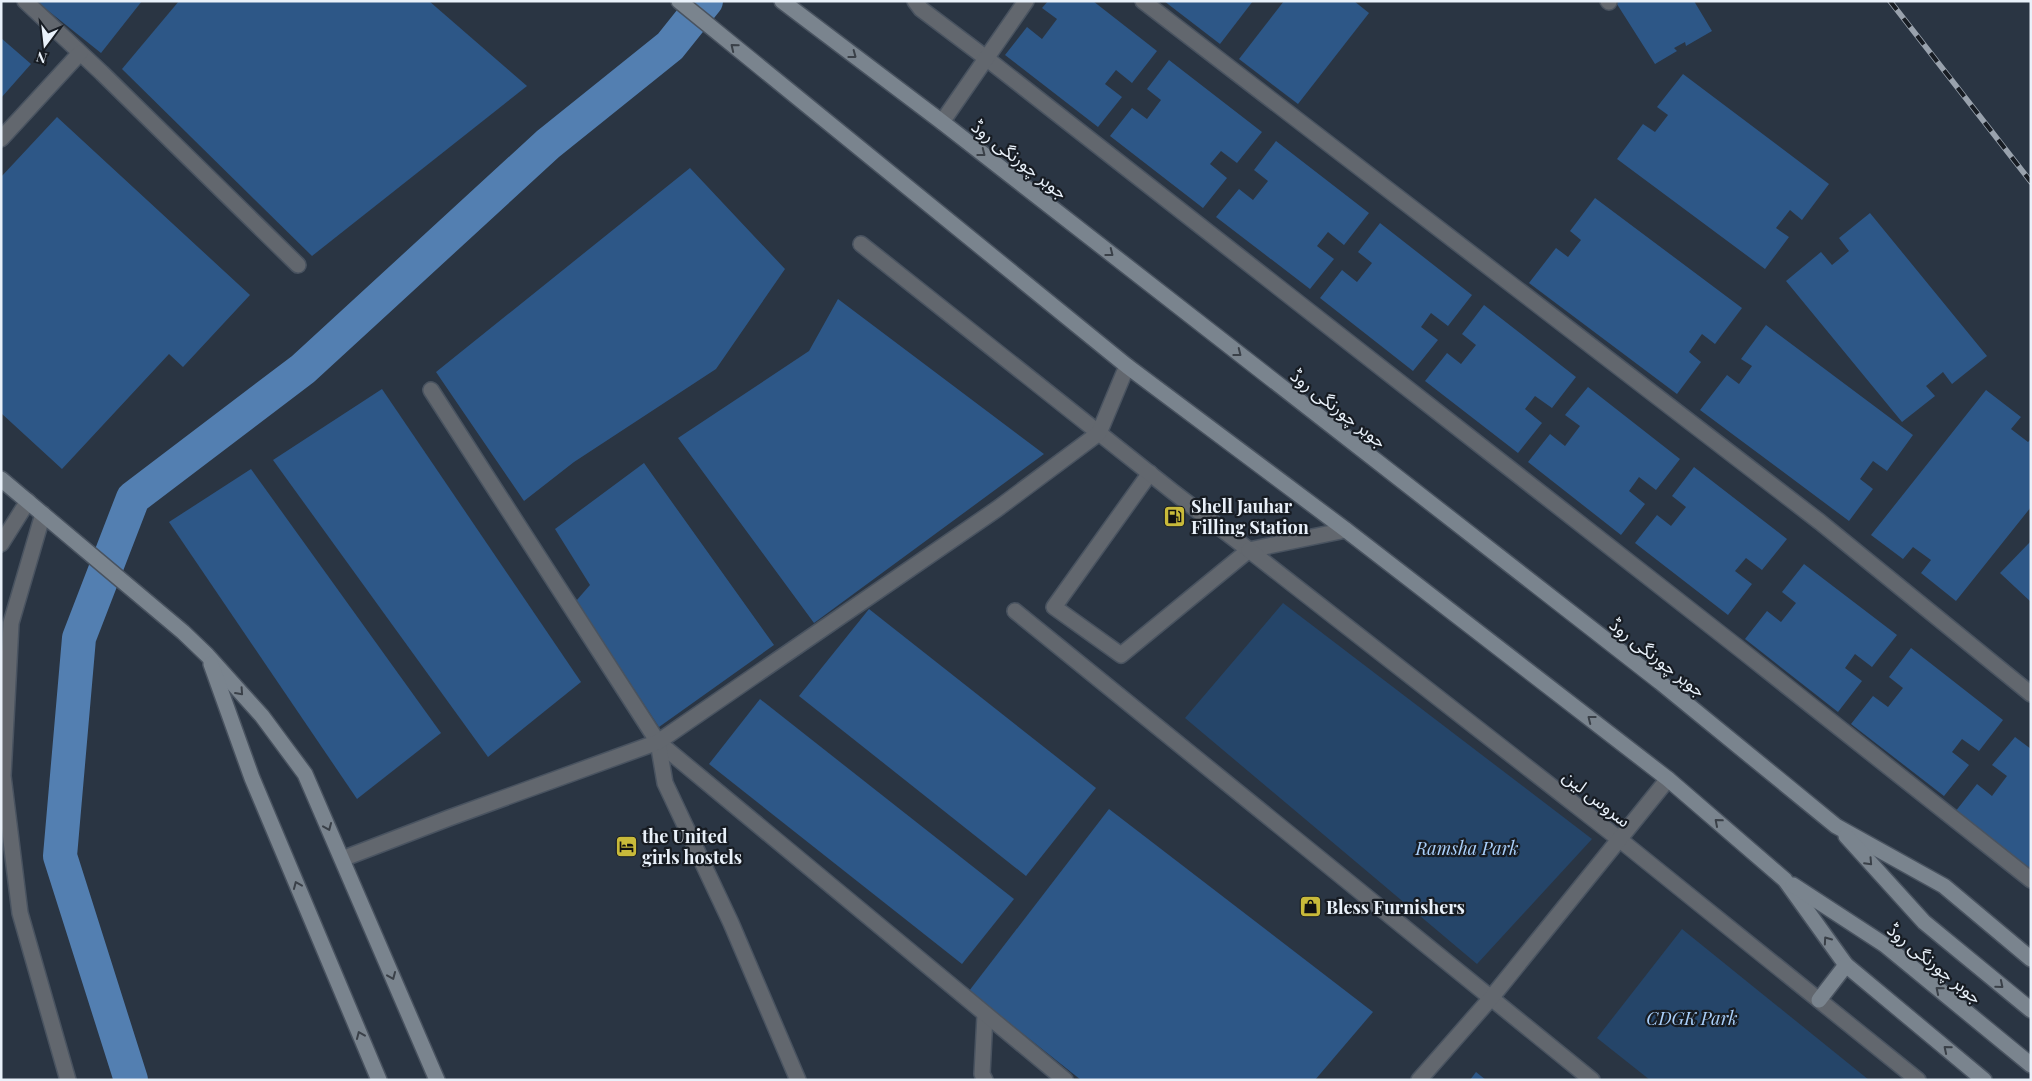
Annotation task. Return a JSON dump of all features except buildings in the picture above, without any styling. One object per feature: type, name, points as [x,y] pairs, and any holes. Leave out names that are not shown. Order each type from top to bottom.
[{"type":"main road","name":"جوہر چورنگی روڈ","points":[[679,1],[1127,366],[1346,530],[1668,779],[1785,880],[1885,945],[2031,1065]]},
{"type":"main road","name":"جوہر چورنگی روڈ","points":[[782,1],[942,122],[1660,682],[1836,826],[1924,922],[2031,1010]]},
{"type":"main road","points":[[1,479],[208,655],[262,716],[305,774],[437,1080]]},
{"type":"main road","points":[[208,655],[252,778],[379,1080]]},
{"type":"main road","name":"جوہر چورنگی روڈ","points":[[1836,826],[1944,886],[2031,959]]},
{"type":"main road","name":"جوہر چورنگی روڈ","points":[[1785,880],[1846,965],[1984,1080]]},
{"type":"main road","points":[[1819,1000],[1846,965]]},
{"type":"street","points":[[25,1],[298,265]]},
{"type":"street","points":[[915,1],[921,10],[986,58],[1740,649],[2031,880]]},
{"type":"street","points":[[942,122],[1026,1]]},
{"type":"street","points":[[1144,1],[1812,516],[2031,694]]},
{"type":"street","points":[[1,140],[80,53]]},
{"type":"street","name":"سروس لین","points":[[862,244],[1099,433],[1619,839],[1918,1080]]},
{"type":"street","points":[[342,859],[458,814],[658,742],[997,509],[1099,433],[1127,366]]},
{"type":"street","points":[[431,390],[658,742],[1065,1080]]},
{"type":"street","points":[[1150,473],[1054,607],[1121,655],[1249,550],[1346,530]]},
{"type":"street","points":[[1,544],[28,501]]},
{"type":"street","points":[[48,518],[11,623],[3,776],[20,913],[68,1080]]},
{"type":"street","points":[[1015,611],[1592,1080]]},
{"type":"street","points":[[658,742],[665,783],[731,923],[798,1080]]},
{"type":"street","points":[[1419,1080],[1491,998],[1668,779]]},
{"type":"street","points":[[985,1015],[982,1074],[985,1080]]},
{"type":"green space","name":"Ramsha Park","points":[[1283,603],[1592,839],[1477,964],[1185,718]]},
{"type":"green space","name":"CDGK Park","points":[[1682,929],[1869,1080],[1650,1080],[1597,1038]]},
{"type":"waterway","points":[[131,1080],[60,856],[79,638],[133,498],[303,369],[548,144],[670,46],[706,1]]},
{"type":"railway","points":[[1890,1],[2031,182]]},
{"type":"place","name":"Shell Jauhar Filling Station","points":[[1175,516]]},
{"type":"place","name":"the United girls hostels","points":[[626,846]]},
{"type":"place","name":"Bless Furnishers","points":[[1310,907]]}]
